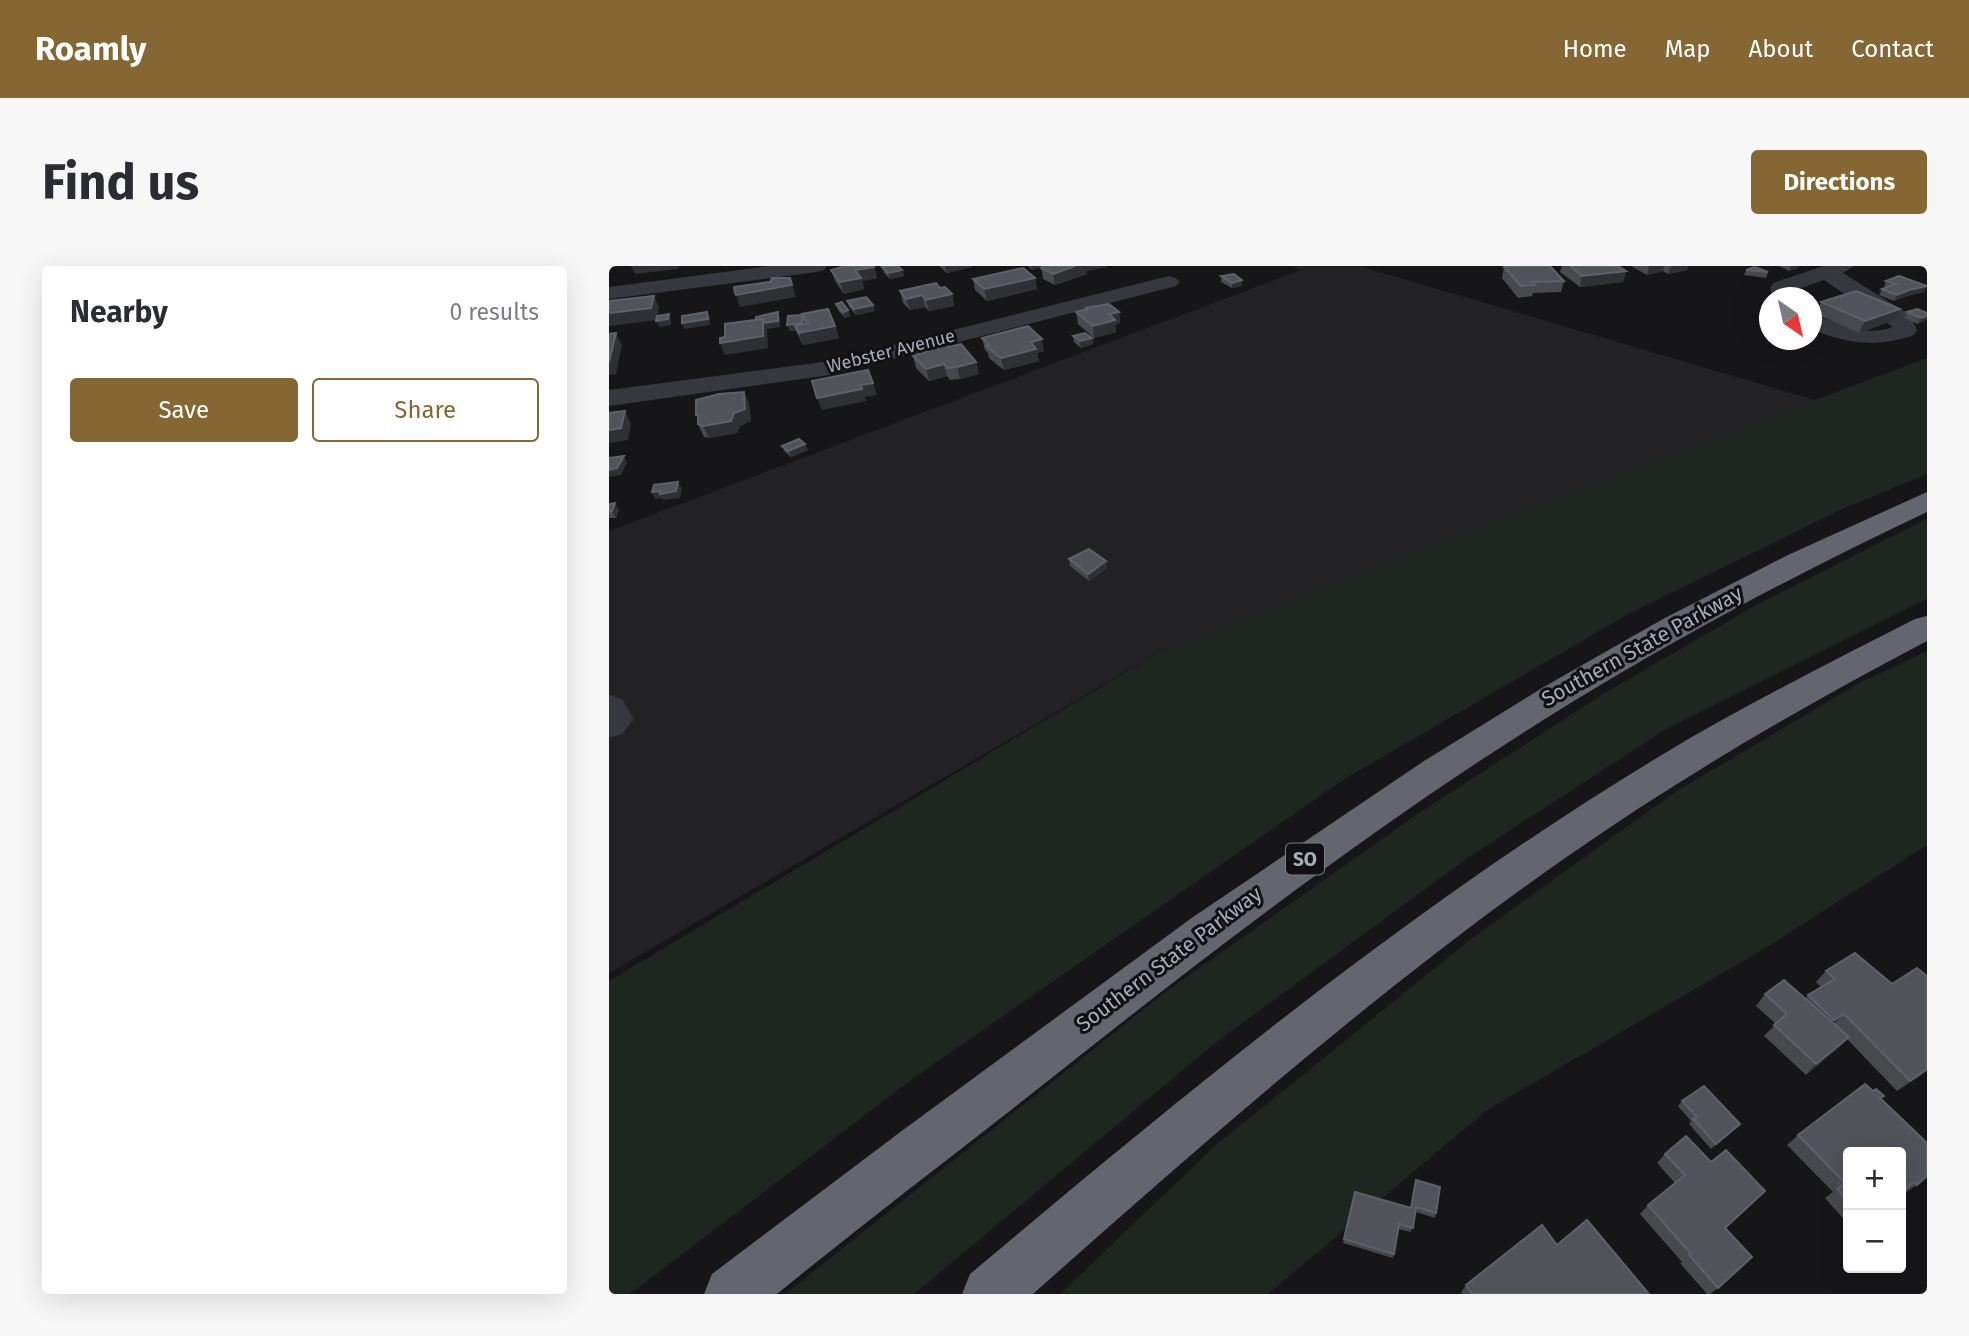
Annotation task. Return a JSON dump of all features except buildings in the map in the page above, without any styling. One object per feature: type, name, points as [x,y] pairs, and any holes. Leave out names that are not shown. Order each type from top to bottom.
[{"type":"highway","name":"Southern State Parkway","points":[[732,1294],[1145,975],[1267,885],[1403,791],[1531,709],[1642,644],[1766,577],[1927,501]]},
{"type":"highway","points":[[990,1294],[1156,1149],[1254,1069],[1430,932],[1510,875],[1715,740],[1839,670],[1927,627]]},
{"type":"street","points":[[609,293],[817,266]]},
{"type":"street","name":"Webster Avenue","points":[[609,398],[830,368],[1169,282],[1147,266]]},
{"type":"street","points":[[1784,287],[1835,269],[1902,320],[1906,330],[1891,336],[1857,339],[1822,325]]},
{"type":"street","points":[[609,709],[616,719],[609,725]]},
{"type":"shaded area","points":[[1291,266],[1359,266],[1815,400],[1159,652],[609,973],[609,531],[1304,269],[1298,270]]},
{"type":"shaded area","points":[[1927,358],[1927,474],[1840,510],[1630,613],[1343,780],[911,1080],[630,1294],[609,1294],[609,981],[1159,652],[1436,542]]},
{"type":"shaded area","points":[[1927,519],[1927,599],[1665,730],[1469,857],[1219,1040],[914,1294],[785,1294],[1168,990],[1419,813],[1603,694],[1756,605]]},
{"type":"shaded area","points":[[1927,651],[1927,845],[1759,952],[1487,1110],[1268,1294],[1060,1294],[1216,1145],[1471,939],[1675,792],[1861,682]]}]
